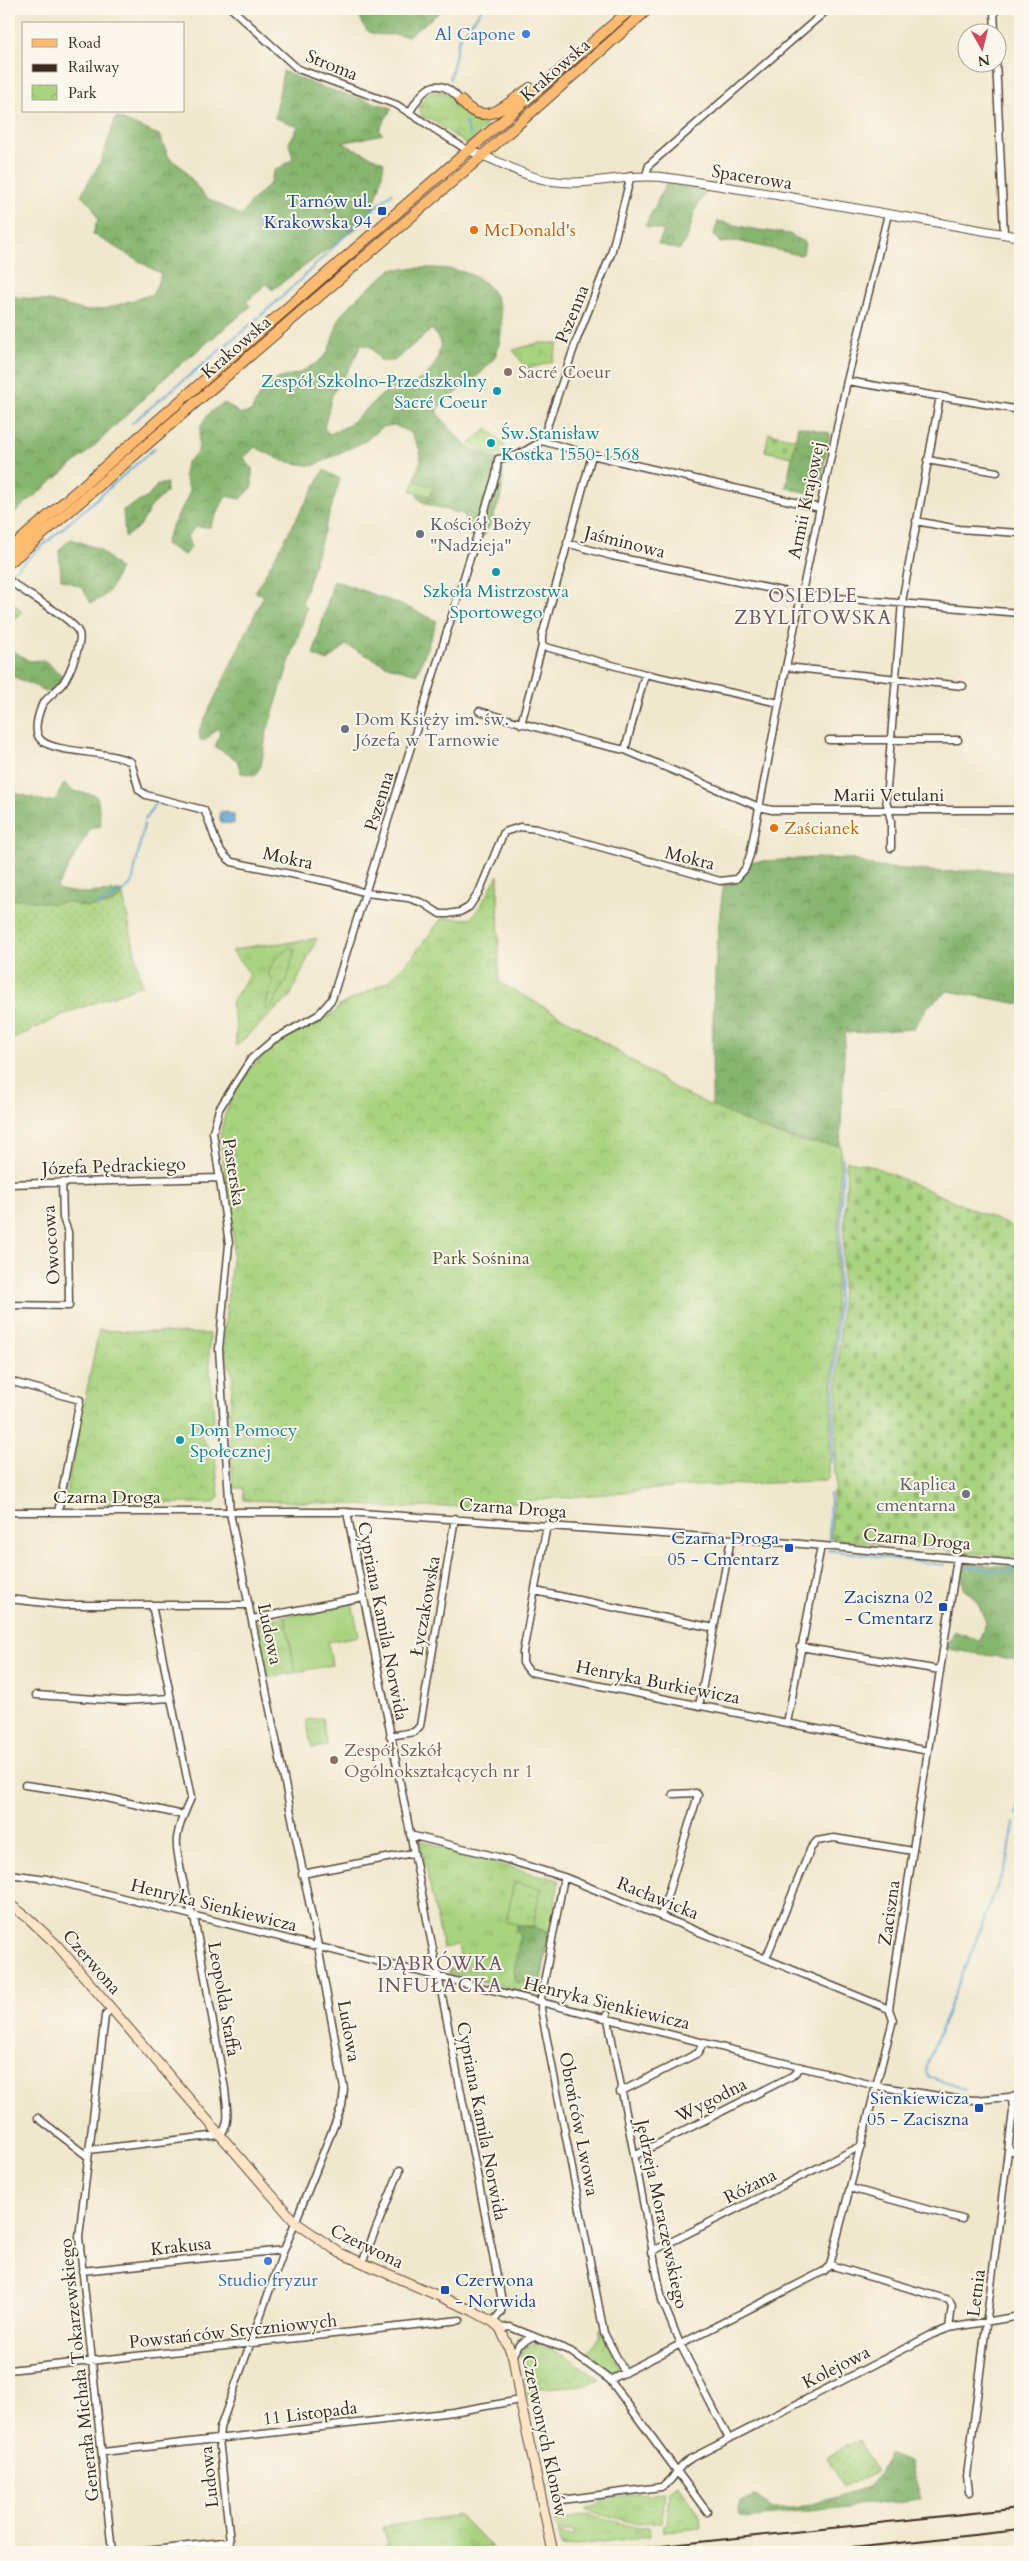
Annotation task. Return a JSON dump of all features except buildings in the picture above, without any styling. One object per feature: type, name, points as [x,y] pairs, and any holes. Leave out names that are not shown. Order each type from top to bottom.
[{"type":"main road","name":"Krakowska","points":[[36,527],[570,60],[631,9]]},
{"type":"main road","name":"Krakowska","points":[[9,564],[483,155],[648,9]]},
{"type":"main road","points":[[461,101],[472,112],[480,115],[490,114],[499,110],[570,60]]},
{"type":"main road","points":[[9,544],[36,527]]},
{"type":"main road","points":[[9,550],[36,527]]},
{"type":"main road","name":"Czerwona","points":[[9,1904],[27,1917],[56,1944],[295,2222],[326,2245],[496,2325]]},
{"type":"main road","name":"Czerwonych Klonów","points":[[496,2325],[513,2357],[520,2400],[553,2552]]},
{"type":"street","name":"Stroma","points":[[232,9],[298,69],[384,100],[410,112],[467,150]]},
{"type":"street","points":[[646,175],[649,165],[828,9]]},
{"type":"street","points":[[994,9],[995,22]]},
{"type":"street","points":[[997,72],[1004,234]]},
{"type":"street","points":[[410,112],[422,93],[432,86],[444,87],[461,101]]},
{"type":"street","points":[[467,150],[483,155]]},
{"type":"street","name":"Spacerowa","points":[[483,155],[522,174],[552,181],[578,183],[631,175],[646,175],[1020,237]]},
{"type":"street","name":"Pszenna","points":[[366,893],[496,475],[498,459],[525,452],[542,440],[577,339],[611,254],[631,175]]},
{"type":"street","name":"Armii Krajowej","points":[[736,879],[745,868],[750,855],[786,667],[847,381],[888,214]]},
{"type":"street","points":[[847,381],[1020,410]]},
{"type":"street","points":[[891,848],[886,800],[902,602],[940,396]]},
{"type":"street","points":[[542,440],[592,455],[820,508]]},
{"type":"street","points":[[567,543],[592,455]]},
{"type":"street","points":[[927,460],[997,472]]},
{"type":"street","points":[[916,521],[958,529],[1020,533]]},
{"type":"street","name":"Jaśminowa","points":[[521,724],[567,543],[612,556],[801,595],[1020,613]]},
{"type":"street","name":"Mokra","points":[[9,580],[72,623],[80,636],[64,682],[43,704],[36,728],[37,735],[43,742],[70,750],[107,754],[131,762],[140,790],[146,795],[204,810],[222,856],[232,862],[321,880],[366,893],[408,898],[423,903],[440,914],[460,912],[469,907],[479,892],[504,832],[520,827],[565,836],[640,860],[720,881],[736,879]]},
{"type":"street","points":[[542,646],[645,674],[779,703]]},
{"type":"street","points":[[786,667],[963,686]]},
{"type":"street","points":[[625,750],[645,674]]},
{"type":"street","name":"Marii Vetulani","points":[[480,711],[521,724],[625,750],[759,807],[772,810],[1020,810]]},
{"type":"street","points":[[829,740],[958,740]]},
{"type":"street","name":"Pasterska","points":[[230,1513],[219,1349],[229,1244],[213,1132],[219,1109],[250,1059],[262,1047],[318,1015],[332,999],[366,893]]},
{"type":"street","name":"Józefa Pędrackiego","points":[[9,1184],[220,1178]]},
{"type":"street","name":"Owocowa","points":[[9,1305],[69,1306],[70,1258],[68,1232],[63,1218],[62,1182]]},
{"type":"street","points":[[9,1381],[80,1400],[58,1512]]},
{"type":"street","name":"Czarna Droga","points":[[9,1505],[9,1512],[347,1512],[455,1518],[820,1546],[1020,1564]]},
{"type":"street","name":"Cypriana Kamila Norwida","points":[[347,1512],[502,2301],[501,2312],[496,2325]]},
{"type":"street","name":"Ludowa","points":[[138,2552],[230,2541],[219,2439],[220,2428],[284,2250],[344,2099],[344,2088],[318,1946],[230,1513]]},
{"type":"street","name":"Łyczakowska","points":[[390,1736],[414,1732],[420,1726],[455,1518]]},
{"type":"street","name":"Henryka Burkiewicza","points":[[547,1525],[523,1652],[523,1663],[530,1672],[928,1751]]},
{"type":"street","points":[[699,1706],[731,1539]]},
{"type":"street","points":[[787,1723],[820,1546]]},
{"type":"street","name":"Zaciszna","points":[[830,2265],[894,2020],[889,2009],[956,1558]]},
{"type":"street","points":[[535,1591],[714,1628]]},
{"type":"street","points":[[252,1619],[363,1597]]},
{"type":"street","points":[[9,1599],[64,1605],[249,1605]]},
{"type":"street","name":"Leopolda Staffa","points":[[152,1605],[191,1798],[183,1815],[177,1840],[225,2089],[228,2117],[225,2130],[220,2135]]},
{"type":"street","points":[[800,1647],[940,1670]]},
{"type":"street","points":[[36,1695],[125,1702],[170,1698]]},
{"type":"street","points":[[25,1785],[89,1794],[183,1815]]},
{"type":"street","points":[[661,1916],[698,1795],[696,1793],[674,1794]]},
{"type":"street","name":"Racławicka","points":[[410,1835],[498,1857],[564,1877],[889,2009]]},
{"type":"street","points":[[766,1958],[812,1848],[817,1841],[834,1838],[913,1852]]},
{"type":"street","points":[[302,1874],[413,1853]]},
{"type":"street","name":"Henryka Sienkiewicza","points":[[10,1876],[46,1879],[542,2002],[606,2016],[877,2086],[956,2099],[976,2100],[1020,2096]]},
{"type":"street","name":"Obrońców Lwowa","points":[[564,1877],[542,2002],[604,2333],[625,2373]]},
{"type":"street","name":"Generała Michała Tokarzewskiego","points":[[111,2008],[104,2016],[79,2237],[112,2552]]},
{"type":"street","name":"Jędrzeja Moraczewskiego","points":[[606,2016],[651,2252],[662,2300],[680,2344],[729,2439]]},
{"type":"street","points":[[620,2092],[698,2053],[704,2042]]},
{"type":"street","name":"Wygodna","points":[[634,2156],[792,2076],[801,2067]]},
{"type":"street","name":"Letnia","points":[[969,2492],[967,2476],[1009,2150],[1013,2111],[1012,2097]]},
{"type":"street","points":[[38,2118],[88,2153],[220,2135]]},
{"type":"street","points":[[56,2127],[88,2153]]},
{"type":"street","name":"Różana","points":[[651,2252],[861,2146]]},
{"type":"street","points":[[1009,2150],[1020,2153]]},
{"type":"street","points":[[362,2263],[400,2170]]},
{"type":"street","points":[[850,2188],[962,2219]]},
{"type":"street","name":"Krakusa","points":[[82,2271],[284,2250]]},
{"type":"street","points":[[610,2380],[824,2271],[830,2265],[949,2300],[952,2306],[949,2328]]},
{"type":"street","name":"Kolejowa","points":[[561,2500],[661,2487],[668,2483],[680,2465],[931,2335],[949,2328],[1020,2316]]},
{"type":"street","name":"Powstańców Styczniowych","points":[[9,2370],[460,2320]]},
{"type":"street","name":"Czerwona","points":[[496,2325],[510,2326],[570,2352],[610,2380],[707,2512]]},
{"type":"street","points":[[513,2357],[519,2345],[534,2336]]},
{"type":"street","name":"11 Listopada","points":[[103,2452],[453,2412],[520,2400]]},
{"type":"green space","points":[[359,9],[444,9],[408,36],[382,35],[369,32],[361,20]]},
{"type":"green space","points":[[283,71],[315,85],[392,108],[379,130],[383,134],[342,143],[384,162],[380,186],[370,218],[272,290],[266,284],[246,302],[251,306],[249,308],[168,375],[89,451],[9,517],[9,296],[49,301],[87,311],[107,308],[153,294],[161,274],[93,234],[98,219],[92,206],[81,195],[101,161],[116,117],[159,135],[170,159],[182,167],[205,197],[242,216],[250,203],[270,183],[274,171],[293,159],[289,143],[298,127],[275,118]]},
{"type":"green space","points":[[439,90],[470,115],[482,119],[485,127],[467,145],[431,119],[422,117],[419,107],[427,95]]},
{"type":"green space","points":[[667,182],[708,188],[695,210],[687,239],[679,250],[658,244],[664,231],[645,226]]},
{"type":"green space","points":[[718,221],[752,229],[789,234],[805,242],[803,254],[799,255],[737,241],[720,243],[714,234]]},
{"type":"green space","points":[[424,268],[456,270],[471,275],[483,282],[493,293],[500,309],[501,320],[500,338],[496,354],[478,376],[437,409],[437,413],[464,442],[479,452],[500,460],[503,478],[500,499],[493,519],[484,536],[464,533],[465,515],[426,504],[418,498],[415,477],[421,460],[420,450],[411,433],[394,425],[382,427],[365,441],[313,466],[283,461],[255,447],[244,458],[252,468],[252,488],[241,499],[226,496],[210,527],[196,527],[187,536],[191,548],[184,555],[165,544],[190,491],[184,475],[186,463],[198,452],[201,428],[206,417],[217,407],[225,403],[241,414],[251,412],[258,397],[277,379],[299,373],[318,362],[328,352],[340,316],[360,295],[392,269]],"holes":[[[432,329],[441,343],[434,365],[423,378],[409,387],[395,383],[349,425],[330,434],[324,428],[332,395],[352,364],[361,344],[371,347],[381,361],[394,361]]]},
{"type":"green space","points":[[539,343],[558,343],[552,362],[527,369],[513,350]]},
{"type":"green space","points":[[798,426],[830,433],[818,495],[786,488]]},
{"type":"green space","points":[[488,428],[505,446],[500,456],[485,453],[470,443]]},
{"type":"green space","points":[[769,433],[796,439],[792,457],[765,451]]},
{"type":"green space","points":[[324,470],[340,479],[302,603],[307,608],[267,731],[261,766],[255,775],[241,773],[237,760],[215,747],[220,733],[217,728],[206,740],[200,740],[199,731],[264,595],[255,592]]},
{"type":"green space","points":[[414,481],[433,487],[430,496],[411,491]]},
{"type":"green space","points":[[167,483],[166,493],[151,507],[140,526],[125,537],[123,510],[148,497],[157,485]]},
{"type":"green space","points":[[71,539],[99,549],[120,569],[107,593],[91,603],[82,587],[61,579],[59,550]]},
{"type":"green space","points":[[334,580],[407,607],[437,621],[417,674],[388,666],[346,645],[328,661],[313,655]]},
{"type":"green space","points":[[9,601],[22,612],[9,625]]},
{"type":"green space","points":[[9,648],[29,661],[44,660],[64,677],[50,693],[10,675]]},
{"type":"green space","points":[[64,783],[73,791],[95,795],[98,800],[101,826],[91,828],[57,887],[60,890],[80,893],[122,891],[123,896],[108,905],[84,907],[67,902],[48,905],[9,902],[9,804],[15,793],[45,801],[55,801]]},
{"type":"green space","points":[[812,858],[850,859],[877,867],[943,872],[984,870],[1020,873],[1020,1004],[948,991],[928,1006],[913,1029],[845,1033],[840,1149],[772,1133],[712,1107],[715,965],[724,881],[736,879],[747,862]]},
{"type":"green space","name":"Park Sośnina","points":[[498,875],[499,982],[576,1025],[681,1092],[772,1133],[803,1142],[841,1146],[829,1477],[826,1481],[690,1486],[473,1506],[388,1508],[350,1504],[244,1500],[243,1488],[233,1488],[229,1421],[233,1375],[225,1355],[224,1330],[234,1243],[220,1139],[225,1115],[235,1091],[258,1061],[283,1040],[300,1029],[337,1011],[339,1006],[389,981],[413,956],[442,918],[470,919],[478,910]]},
{"type":"green space","points":[[123,896],[142,985],[67,1013],[9,1041],[9,900],[23,899],[52,904],[67,902],[84,907],[108,905]]},
{"type":"green space","points":[[317,938],[290,997],[236,1046],[236,1025],[231,1003],[250,974],[232,951],[253,946]]},
{"type":"green space","points":[[290,947],[295,950],[287,979],[271,1007],[267,1010],[266,1004],[273,981],[268,975],[269,970],[276,959]]},
{"type":"green space","points":[[847,1161],[870,1165],[1020,1230],[1020,1558],[831,1539],[833,1492],[835,1492],[836,1477],[834,1474]]},
{"type":"green space","points":[[99,1330],[210,1334],[209,1356],[214,1420],[199,1434],[215,1456],[219,1497],[214,1503],[64,1503]]},
{"type":"green space","points":[[966,1563],[1020,1568],[1018,1660],[947,1649],[954,1631],[979,1640],[986,1622],[975,1597],[964,1590],[962,1573]]},
{"type":"green space","points":[[352,1602],[359,1636],[328,1642],[332,1665],[296,1672],[285,1616]]},
{"type":"green space","points":[[285,1616],[296,1672],[268,1678],[257,1623]]},
{"type":"green space","points":[[322,1718],[327,1746],[312,1748],[306,1720]]},
{"type":"green space","points":[[420,1840],[543,1877],[548,1875],[559,1881],[539,1995],[449,1973],[449,1969],[463,1969],[458,1946],[443,1948]]},
{"type":"green space","points":[[514,1883],[540,1888],[533,1927],[506,1922]]},
{"type":"green space","points":[[517,1924],[548,1931],[540,1983],[517,1982],[513,1977],[520,1936],[516,1930]]},
{"type":"green space","points":[[600,2328],[620,2367],[617,2373],[610,2374],[585,2355],[600,2337]]},
{"type":"green space","points":[[534,2343],[567,2356],[600,2380],[584,2385],[536,2389],[537,2396],[528,2398],[521,2356],[524,2348]]},
{"type":"green space","points":[[859,2440],[876,2472],[843,2487],[827,2456]]},
{"type":"green space","points":[[888,2454],[910,2463],[921,2499],[746,2518],[738,2515],[741,2502],[756,2497],[772,2509],[795,2509],[868,2487],[879,2474]]},
{"type":"green space","points":[[677,2484],[700,2516],[701,2528],[664,2531],[663,2525],[667,2524],[669,2490]]},
{"type":"green space","points":[[665,2491],[662,2521],[638,2524],[587,2510],[586,2508],[597,2506],[606,2498],[646,2493],[647,2496]]},
{"type":"green space","points":[[589,2514],[638,2528],[649,2527],[650,2536],[561,2547],[558,2533],[574,2536],[574,2531],[558,2531],[555,2521]]},
{"type":"green space","points":[[458,2515],[492,2546],[441,2552],[362,2552],[388,2546],[383,2527]]},
{"type":"water","points":[[223,811],[234,815],[234,824],[221,823],[219,813]]},
{"type":"waterway","points":[[450,79],[459,39],[482,9]]},
{"type":"waterway","points":[[465,122],[470,135]]},
{"type":"waterway","points":[[132,423],[267,310],[364,217],[392,193]]},
{"type":"waterway","points":[[9,575],[155,448]]},
{"type":"waterway","points":[[145,820],[156,802]]},
{"type":"waterway","points":[[97,905],[124,891],[132,884],[144,824]]},
{"type":"waterway","points":[[832,1462],[843,1158]]},
{"type":"waterway","points":[[829,1539],[830,1494]]},
{"type":"waterway","points":[[828,1550],[945,1565]]},
{"type":"waterway","points":[[966,1567],[1020,1573]]},
{"type":"waterway","points":[[1016,1815],[1020,1789]]},
{"type":"waterway","points":[[965,2089],[932,2078],[927,2074],[926,2067],[1008,1859],[1014,1823]]},
{"type":"railway","points":[[605,2552],[1020,2508]]},
{"type":"railway","points":[[815,2552],[1020,2530]]},
{"type":"place","name":"Al Capone","points":[[526,34]]},
{"type":"place","name":"Tarnów ul. Krakowska 94","points":[[382,211]]},
{"type":"place","name":"McDonald's","points":[[474,230]]},
{"type":"place","name":"Sacré Coeur","points":[[508,372]]},
{"type":"place","name":"Zespół Szkolno-Przedszkolny Sacré Coeur","points":[[497,391]]},
{"type":"place","name":"Św.Stanisław Kostka 1550-1568","points":[[491,443]]},
{"type":"place","name":"Kościół Boży \"Nadzieja\"","points":[[420,534]]},
{"type":"place","name":"Szkoła Mistrzostwa Sportowego","points":[[496,572]]},
{"type":"place","name":"Dom Księży im. św. Józefa w Tarnowie","points":[[345,729]]},
{"type":"place","name":"Zaścianek","points":[[774,828]]},
{"type":"place","name":"Dom Pomocy Społecznej","points":[[180,1440]]},
{"type":"place","name":"Kaplica cmentarna","points":[[966,1494]]},
{"type":"place","name":"Czarna Droga 05 - Cmentarz","points":[[789,1548]]},
{"type":"place","name":"Zaciszna 02 - Cmentarz","points":[[943,1607]]},
{"type":"place","name":"Zespół Szkół Ogólnokształcących nr 1","points":[[334,1760]]},
{"type":"place","name":"Sienkiewicza 05 - Zaciszna","points":[[979,2108]]},
{"type":"place","name":"Studio fryzur","points":[[268,2261]]},
{"type":"place","name":"Czerwona - Norwida","points":[[445,2290]]},
{"type":"district","name":"OSIEDLE ZBYLITOWSKA","points":[[813,606]]},
{"type":"district","name":"DĄBRÓWKA INFUŁACKA","points":[[440,1974]]}]
